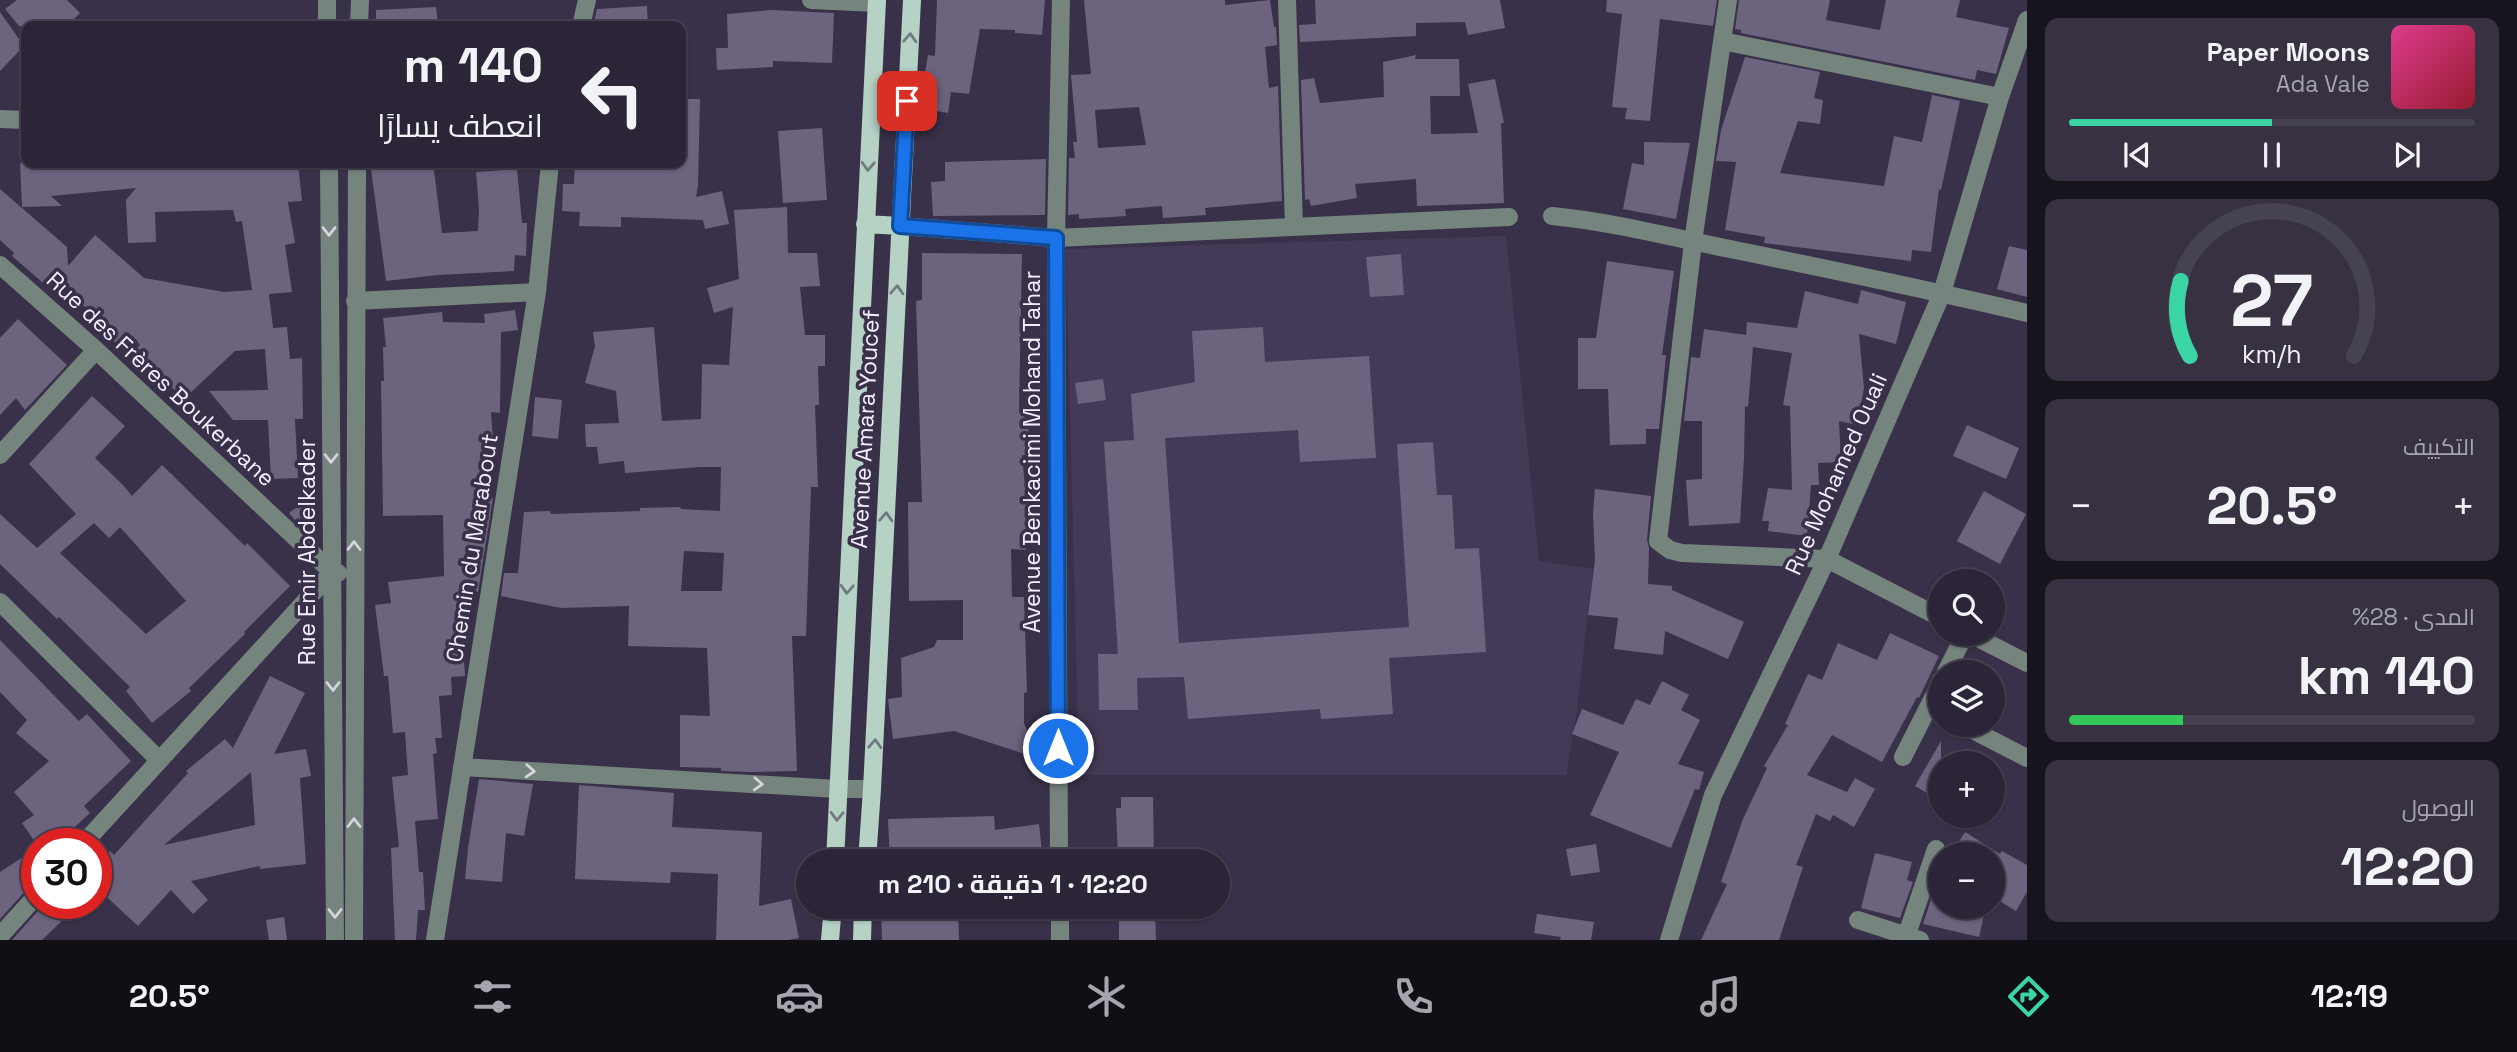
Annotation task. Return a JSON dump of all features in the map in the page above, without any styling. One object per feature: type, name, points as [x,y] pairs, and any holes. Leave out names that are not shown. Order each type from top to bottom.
[{"type":"main road","name":"Avenue Amara Youcef","points":[[868,849],[912,0]]},
{"type":"main road","name":"Avenue Amara Youcef","points":[[836,849],[877,1]]},
{"type":"main road","points":[[865,224],[900,226]]},
{"type":"main road","points":[[831,940],[832,919]]},
{"type":"main road","points":[[862,940],[863,919]]},
{"type":"street","points":[[327,0],[327,21]]},
{"type":"street","points":[[359,21],[360,0]]},
{"type":"street","points":[[582,21],[587,0]]},
{"type":"street","points":[[811,0],[877,1]]},
{"type":"street","name":"Avenue Benkacimi Mohand Tahar","points":[[1059,849],[1056,238],[1061,0]]},
{"type":"street","points":[[1287,0],[1294,226]]},
{"type":"street","points":[[1728,0],[1693,242],[1658,541],[1670,550],[1682,553],[1828,559],[1928,611]]},
{"type":"street","name":"Rue Mohamed Ouali","points":[[1669,940],[1713,795],[1828,559],[1942,293],[2000,97],[2027,20]]},
{"type":"street","points":[[1722,41],[2000,97]]},
{"type":"street","points":[[0,119],[21,120]]},
{"type":"street","name":"Rue Emir Abdelkader","points":[[328,168],[335,940]]},
{"type":"street","name":"Rue Emir Abdelkader","points":[[354,940],[357,168]]},
{"type":"street","name":"Chemin du Marabout","points":[[435,940],[537,292],[549,168]]},
{"type":"street","points":[[1552,216],[1637,228],[2027,313]]},
{"type":"street","points":[[900,226],[1056,238],[1509,217]]},
{"type":"street","name":"Rue des Frères Boukerbane","points":[[0,265],[96,350],[332,572]]},
{"type":"street","points":[[355,301],[537,292]]},
{"type":"street","points":[[0,455],[96,350]]},
{"type":"street","points":[[97,828],[332,572],[354,573]]},
{"type":"street","points":[[0,601],[159,760]]},
{"type":"street","points":[[1994,646],[2027,663]]},
{"type":"street","points":[[1903,757],[1928,720]]},
{"type":"street","points":[[1986,737],[2027,758]]},
{"type":"street","points":[[462,767],[872,789]]},
{"type":"street","points":[[1858,920],[1911,939],[1928,878]]},
{"type":"street","points":[[0,936],[21,913]]},
{"type":"street","points":[[1060,919],[1060,940]]},
{"type":"shaded area","points":[[1506,236],[1539,561],[1593,569],[1577,709],[1566,775],[1079,775],[1066,249]]},
{"type":"building","points":[[17,0],[67,0],[80,13],[72,21],[21,21],[19,26],[5,9]]},
{"type":"building","points":[[937,0],[1045,0],[1042,35],[1015,33],[1015,30],[980,29],[969,94],[951,92],[948,113],[919,108],[928,55],[935,56]]},
{"type":"building","points":[[1084,0],[1225,0],[1225,5],[1270,0],[1277,45],[1265,47],[1269,88],[1278,86],[1282,201],[1205,208],[1206,215],[1163,218],[1162,206],[1125,209],[1126,216],[1079,219],[1079,214],[1068,215],[1069,158],[1075,158],[1073,142],[1077,142],[1071,75],[1091,74]],"holes":[[[1139,107],[1146,145],[1098,148],[1095,110]]]},
{"type":"building","points":[[1315,0],[1500,0],[1505,28],[1468,35],[1465,22],[1416,23],[1416,36],[1300,42],[1299,25],[1316,24]]},
{"type":"building","points":[[1607,0],[1717,0],[1713,26],[1660,19],[1650,121],[1625,119],[1627,108],[1612,107],[1622,14],[1606,12]]},
{"type":"building","points":[[1739,0],[1830,0],[1826,20],[1880,30],[1886,0],[1960,0],[1956,17],[2009,28],[1996,74],[1977,70],[1975,80],[1741,33],[1741,30],[1735,29]]},
{"type":"building","points":[[647,6],[648,21],[594,21],[597,9]]},
{"type":"building","points":[[436,7],[437,21],[376,21],[376,10]]},
{"type":"building","points":[[771,10],[834,13],[832,63],[773,61],[773,67],[717,70],[716,48],[728,48],[727,14]]},
{"type":"building","points":[[0,12],[21,42],[21,49],[0,71]]},
{"type":"building","points":[[1416,55],[1415,59],[1459,59],[1460,96],[1430,96],[1431,134],[1478,133],[1468,84],[1495,79],[1504,123],[1501,123],[1504,203],[1417,206],[1416,179],[1355,184],[1357,198],[1311,206],[1309,199],[1305,200],[1301,80],[1314,78],[1320,103],[1384,97],[1383,62]]},
{"type":"building","points":[[1745,57],[1820,72],[1814,98],[1823,100],[1820,124],[1798,121],[1780,173],[1884,186],[1894,136],[1922,142],[1932,95],[1960,101],[1941,190],[1939,189],[1931,252],[1912,250],[1911,261],[1764,243],[1765,237],[1725,230],[1736,162],[1716,161],[1721,130]]},
{"type":"building","points":[[686,99],[700,99],[696,197],[722,191],[729,224],[705,229],[703,220],[621,217],[621,227],[579,226],[580,212],[562,211],[563,184],[574,184],[575,168],[686,168]]},
{"type":"building","points":[[822,128],[827,200],[783,203],[778,131]]},
{"type":"building","points":[[1644,142],[1690,143],[1676,219],[1623,209],[1632,163],[1644,165]]},
{"type":"building","points":[[1046,159],[1045,215],[933,216],[931,182],[945,181],[945,162]]},
{"type":"building","points":[[20,163],[21,168],[299,168],[302,201],[288,202],[295,243],[285,245],[292,292],[269,294],[273,328],[287,327],[290,359],[302,358],[303,419],[295,419],[298,478],[271,479],[268,420],[233,420],[209,391],[268,390],[265,349],[235,351],[187,396],[180,396],[150,364],[146,369],[130,355],[140,345],[133,336],[119,346],[97,326],[101,321],[55,281],[49,288],[12,256],[14,253],[0,240],[0,189],[67,247],[68,266],[95,235],[144,278],[224,292],[252,290],[242,221],[236,222],[233,210],[155,212],[156,242],[128,243],[126,200],[136,188],[51,196],[62,206],[22,207]]},
{"type":"building","points":[[434,168],[442,233],[478,231],[476,172],[517,169],[522,223],[527,223],[526,256],[515,255],[514,271],[386,281],[371,169]]},
{"type":"building","points":[[787,207],[788,253],[817,253],[820,286],[800,287],[805,335],[825,335],[825,366],[818,366],[819,405],[815,405],[818,487],[811,487],[806,636],[792,636],[797,771],[750,772],[680,767],[680,715],[710,716],[707,648],[628,646],[629,606],[561,608],[501,596],[504,573],[518,573],[524,512],[550,511],[551,514],[680,507],[720,511],[721,467],[625,473],[624,461],[599,464],[597,447],[586,447],[585,424],[619,423],[616,391],[585,383],[595,346],[593,332],[654,327],[662,421],[701,419],[702,364],[729,365],[733,307],[714,313],[707,288],[739,279],[734,210]],"holes":[[[684,551],[724,553],[722,591],[681,591]]]},
{"type":"building","points":[[2009,246],[2027,250],[2027,297],[1997,289]]},
{"type":"building","points":[[922,253],[1022,254],[1019,412],[1028,412],[1029,455],[1022,455],[1026,497],[1026,550],[1011,549],[1012,597],[1024,597],[1027,692],[1024,693],[1024,723],[1037,758],[954,731],[893,739],[888,699],[902,697],[901,658],[934,647],[937,640],[963,640],[963,600],[909,601],[908,502],[922,502],[916,301],[922,300]]},
{"type":"building","points":[[1401,254],[1404,295],[1370,297],[1366,257]]},
{"type":"building","points":[[1607,261],[1674,271],[1662,355],[1666,355],[1659,429],[1646,429],[1646,444],[1610,445],[1608,389],[1578,389],[1578,338],[1596,338]]},
{"type":"building","points":[[1861,290],[1906,302],[1896,344],[1859,334],[1864,388],[1857,425],[1839,421],[1841,462],[1818,463],[1819,485],[1811,485],[1807,536],[1768,531],[1769,521],[1762,521],[1768,488],[1792,490],[1790,406],[1783,405],[1792,353],[1753,347],[1748,407],[1745,406],[1740,523],[1689,526],[1686,480],[1702,479],[1702,421],[1684,421],[1691,357],[1700,358],[1704,329],[1746,335],[1747,322],[1797,328],[1805,291],[1858,304]]},
{"type":"building","points":[[515,310],[518,330],[501,332],[500,413],[491,412],[494,452],[484,452],[484,501],[493,498],[478,592],[462,589],[468,645],[463,645],[465,676],[451,677],[452,695],[439,696],[442,738],[435,738],[437,753],[433,754],[438,819],[415,821],[419,872],[423,872],[425,910],[418,910],[416,940],[395,940],[391,848],[399,847],[392,777],[408,775],[405,732],[393,733],[388,676],[384,676],[375,605],[391,603],[388,582],[444,576],[443,515],[383,516],[381,381],[384,381],[383,347],[386,347],[383,318],[442,312],[443,322],[485,323],[484,314]]},
{"type":"building","points":[[18,319],[67,365],[25,410],[16,398],[0,415],[0,338]]},
{"type":"building","points":[[1263,327],[1265,362],[1369,356],[1376,458],[1300,462],[1298,430],[1165,438],[1179,643],[1409,627],[1397,444],[1433,442],[1437,495],[1452,495],[1455,549],[1479,548],[1486,652],[1389,658],[1393,714],[1321,719],[1320,709],[1188,719],[1184,677],[1137,678],[1138,710],[1099,710],[1098,654],[1118,654],[1104,442],[1134,440],[1131,394],[1195,382],[1192,331]]},
{"type":"building","points":[[1103,379],[1106,400],[1078,404],[1075,383]]},
{"type":"building","points":[[92,396],[125,426],[95,458],[132,496],[162,465],[290,586],[189,688],[191,691],[152,723],[126,691],[130,687],[0,564],[0,514],[37,548],[76,514],[29,464]],"holes":[[[94,523],[109,538],[120,527],[186,601],[146,634],[60,553]]]},
{"type":"building","points":[[535,397],[562,400],[558,439],[532,436]]},
{"type":"building","points":[[1967,425],[2019,448],[2006,479],[1953,456]]},
{"type":"building","points":[[1595,489],[1651,496],[1647,540],[1648,584],[1672,586],[1672,590],[1744,622],[1728,659],[1665,631],[1663,655],[1614,649],[1618,618],[1588,615],[1595,560]]},
{"type":"building","points":[[1984,491],[2026,514],[2000,564],[1957,541]]},
{"type":"building","points":[[304,502],[316,519],[303,529],[289,513]]},
{"type":"building","points":[[1890,633],[1939,656],[1937,660],[1928,660],[1928,679],[1882,762],[1832,735],[1807,775],[1847,792],[1855,778],[1875,789],[1854,827],[1833,815],[1830,821],[1816,814],[1796,865],[1803,867],[1779,940],[1701,940],[1727,884],[1721,882],[1743,819],[1767,768],[1764,766],[1788,725],[1785,724],[1808,674],[1822,680],[1838,643],[1877,660]]},
{"type":"building","points":[[0,640],[79,721],[87,714],[131,761],[84,806],[90,813],[74,828],[25,828],[22,823],[34,815],[14,792],[49,761],[16,733],[27,720],[0,692]]},
{"type":"building","points":[[270,676],[305,693],[274,754],[306,749],[311,776],[300,778],[306,864],[260,869],[260,866],[191,881],[208,900],[193,914],[171,890],[138,926],[112,902],[112,853],[114,855],[188,773],[186,771],[225,739],[233,748]],"holes":[[[251,772],[255,825],[164,845]]]},
{"type":"building","points":[[1662,681],[1689,695],[1681,710],[1700,720],[1678,764],[1704,772],[1699,790],[1695,789],[1671,848],[1590,815],[1619,752],[1572,734],[1582,709],[1623,725],[1636,699],[1650,705]]},
{"type":"building","points":[[1928,764],[1928,794],[1915,786]]},
{"type":"building","points":[[479,779],[533,784],[524,836],[506,833],[502,882],[465,879]]},
{"type":"building","points":[[579,785],[674,793],[672,827],[762,832],[759,906],[791,899],[799,938],[716,940],[718,874],[671,872],[670,883],[575,879]]},
{"type":"building","points":[[1121,797],[1153,797],[1154,849],[1118,849],[1116,808],[1121,808]]},
{"type":"building","points":[[994,816],[995,830],[1039,824],[1042,849],[889,849],[888,819]]},
{"type":"building","points":[[1965,832],[1981,842],[1959,842]]},
{"type":"building","points":[[1596,844],[1600,872],[1571,876],[1566,849]]},
{"type":"building","points":[[1875,853],[1912,862],[1907,880],[1913,882],[1900,918],[1861,908]]},
{"type":"building","points":[[2005,853],[2027,865],[2027,892],[2016,911],[2005,904]]},
{"type":"building","points":[[21,858],[21,896],[0,919],[0,872]]},
{"type":"building","points":[[1928,909],[1928,919],[1983,919],[1979,937],[1923,924]]},
{"type":"building","points":[[1537,914],[1594,922],[1591,940],[1560,940],[1561,937],[1534,933]]},
{"type":"building","points":[[284,917],[287,940],[269,940],[266,920]]},
{"type":"building","points":[[31,919],[64,919],[42,940],[12,940]]},
{"type":"building","points":[[881,919],[958,919],[959,940],[882,940]]},
{"type":"building","points":[[1119,919],[1155,919],[1156,940],[1119,940]]},
{"type":"route","points":[[907,101],[900,226],[1056,238],[1058,748]]}]
